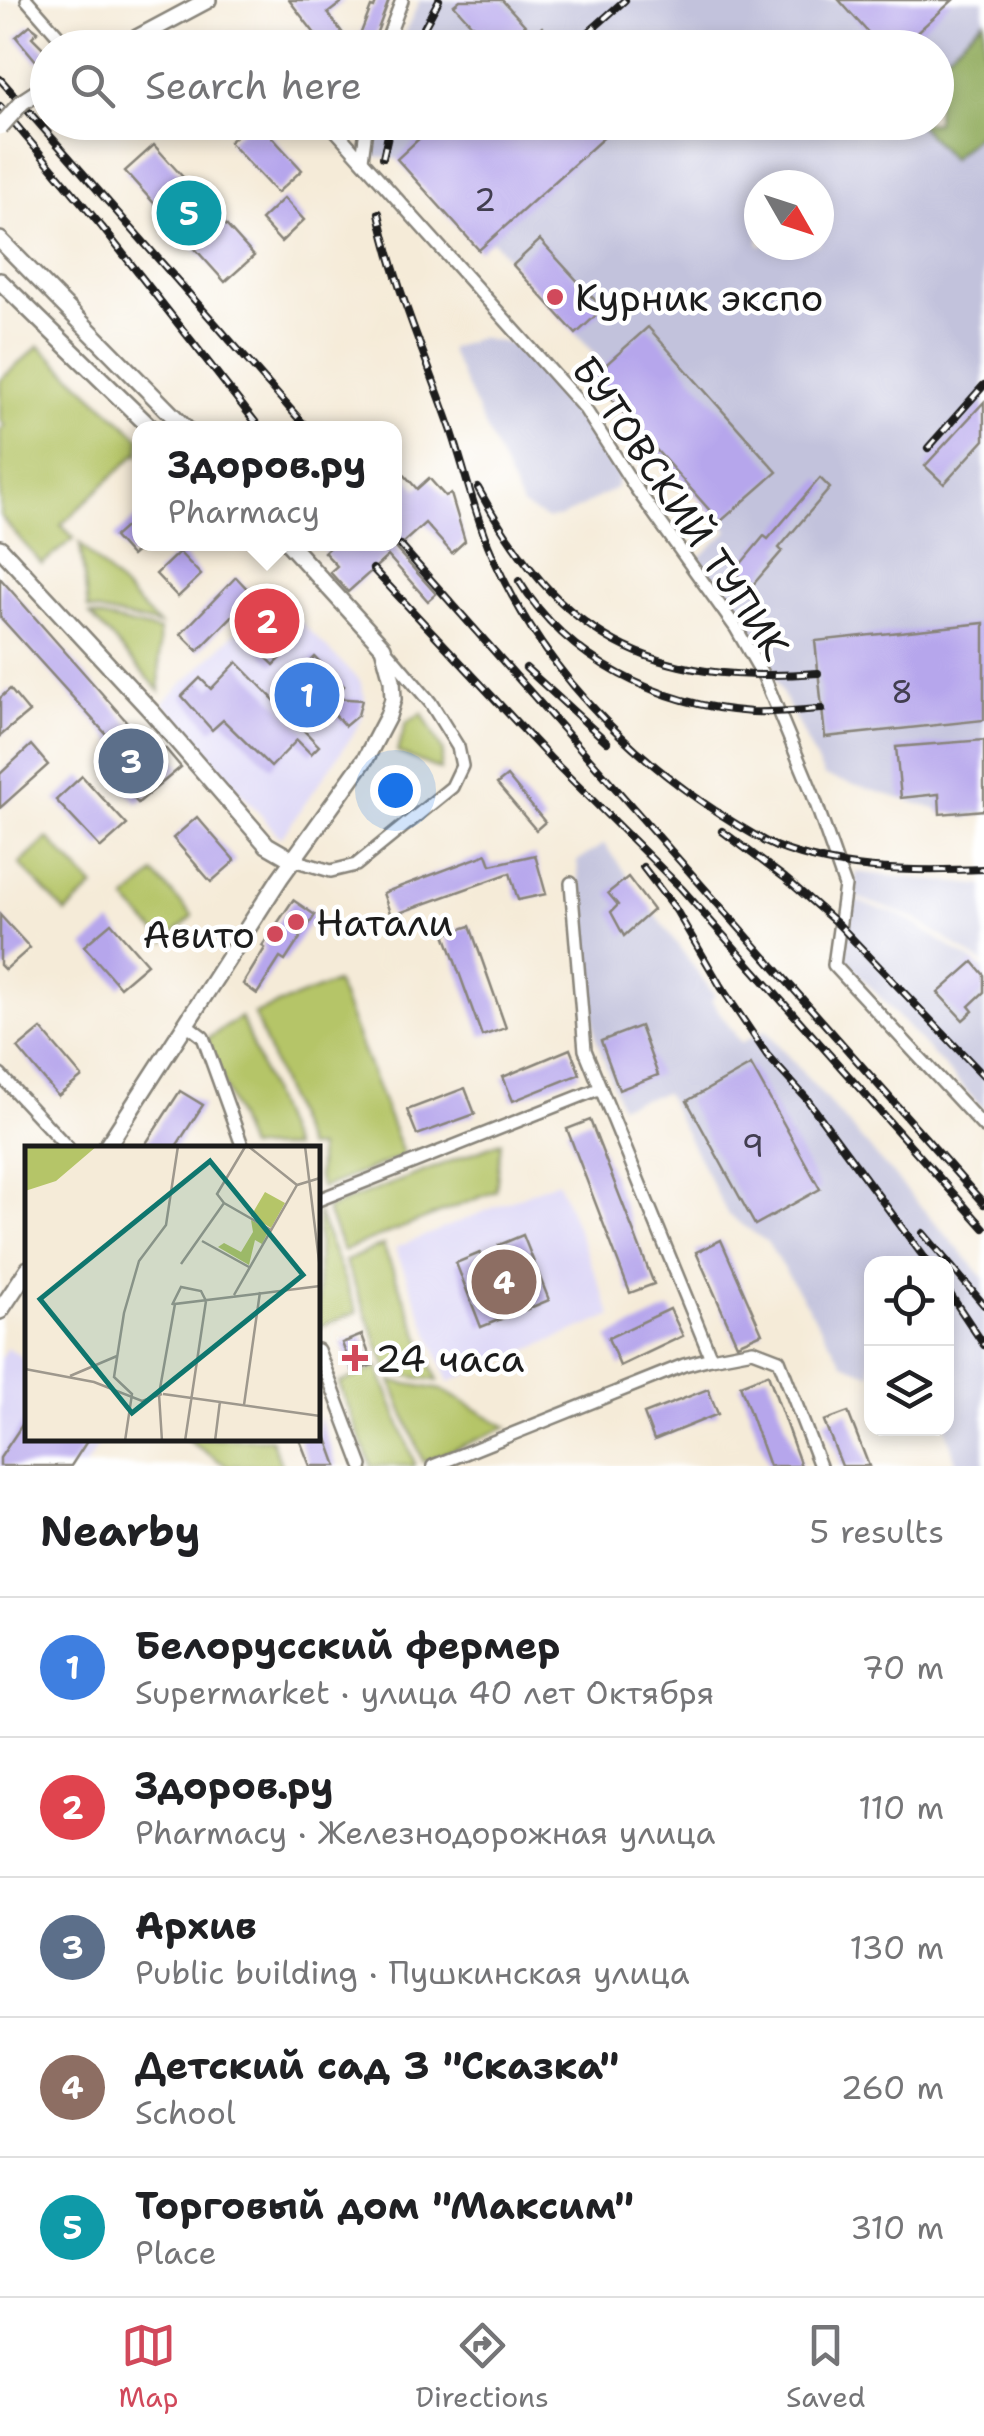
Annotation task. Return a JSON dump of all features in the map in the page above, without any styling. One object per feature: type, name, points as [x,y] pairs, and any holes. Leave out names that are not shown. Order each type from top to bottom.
[{"type":"main road","points":[[152,30],[208,0]]},
{"type":"main road","points":[[0,126],[30,97]]},
{"type":"main road","points":[[0,240],[179,421]]},
{"type":"main road","points":[[0,282],[144,421]]},
{"type":"main road","points":[[0,548],[266,845],[294,860]]},
{"type":"main road","points":[[290,551],[302,560]]},
{"type":"main road","points":[[107,1146],[294,860],[366,758],[388,716],[393,699],[392,680],[383,646],[295,551]]},
{"type":"main road","points":[[0,1311],[25,1274]]},
{"type":"street","points":[[27,0],[53,30]]},
{"type":"street","points":[[391,30],[402,0]]},
{"type":"street","points":[[345,140],[362,159]]},
{"type":"street","points":[[362,159],[365,140]]},
{"type":"street","name":"БУТОВСКИЙ ТУПИК","points":[[362,159],[585,409],[635,487],[736,628],[764,678],[821,814],[845,886],[834,965],[984,1127]]},
{"type":"street","points":[[294,860],[331,872],[356,864],[452,788],[462,766],[458,747],[430,702],[383,646]]},
{"type":"street","points":[[571,883],[585,1050],[711,1358]]},
{"type":"street","points":[[186,1024],[203,1037],[241,1146]]},
{"type":"street","points":[[0,1075],[66,1146]]},
{"type":"street","points":[[320,1199],[601,1088]]},
{"type":"street","points":[[433,1466],[684,1364],[753,1350],[780,1360],[820,1466]]},
{"type":"street","points":[[320,1355],[362,1466]]},
{"type":"shaded area","points":[[420,0],[984,0],[984,814],[966,818],[824,776],[761,651],[720,587],[699,563],[699,558],[728,531],[592,377],[604,365],[492,240],[479,250],[397,159],[373,156],[376,140],[954,140],[954,30],[406,30]]},
{"type":"shaded area","points":[[478,338],[523,346],[565,395],[617,468],[616,488],[562,517],[547,519],[522,506],[449,349]]},
{"type":"shaded area","points":[[274,595],[360,681],[365,698],[362,718],[352,736],[281,838],[163,703]]},
{"type":"shaded area","points":[[604,844],[715,996],[711,1000],[741,1043],[765,1030],[984,1278],[984,1466],[957,1466],[948,1436],[954,1436],[954,1256],[864,1256],[864,1371],[843,1363],[767,1242],[728,1215],[665,1093],[620,1105],[595,1035],[577,861]]},
{"type":"shaded area","points":[[855,872],[984,886],[984,964],[912,917],[855,897]]},
{"type":"shaded area","points":[[851,899],[904,917],[984,969],[984,1110],[843,957],[842,941]]},
{"type":"shaded area","points":[[558,1181],[612,1316],[449,1382],[395,1248]]},
{"type":"shaded area","points":[[7,1347],[25,1360],[25,1441],[102,1441],[85,1466],[0,1466],[0,1359]]},
{"type":"green space","points":[[984,20],[984,129],[951,159],[933,140],[954,140],[954,47]]},
{"type":"green space","points":[[39,346],[132,431],[132,458],[61,525],[74,538],[42,564],[0,516],[0,430],[5,426],[0,420],[0,380]]},
{"type":"green space","points":[[80,544],[159,625],[88,609]]},
{"type":"green space","points":[[90,615],[159,631],[160,691]]},
{"type":"green space","points":[[422,713],[443,752],[440,770],[397,752],[406,723]]},
{"type":"green space","points":[[48,838],[94,887],[66,913],[20,864]]},
{"type":"green space","points":[[154,874],[193,916],[165,942],[126,900]]},
{"type":"green space","points":[[336,982],[404,1156],[321,1188],[320,1146],[305,1146],[254,1014]]},
{"type":"green space","points":[[241,1017],[291,1146],[247,1146],[207,1039]]},
{"type":"green space","points":[[501,1142],[496,1191],[343,1251],[326,1209]]},
{"type":"green space","points":[[320,1217],[357,1312],[320,1327]]},
{"type":"green space","points":[[383,1245],[438,1381],[389,1373],[345,1261]]},
{"type":"green space","points":[[378,1367],[415,1464],[412,1466],[371,1466],[339,1383]]},
{"type":"green space","points":[[391,1381],[442,1390],[507,1427],[423,1462]]},
{"type":"green space","points":[[189,1441],[272,1441],[282,1466],[227,1466]]},
{"type":"building","points":[[289,0],[345,0],[328,13],[340,30],[312,30]]},
{"type":"building","points":[[377,0],[389,0],[378,30],[362,30],[371,7]]},
{"type":"building","points":[[460,0],[502,0],[529,30],[477,30],[454,5]]},
{"type":"building","points":[[839,0],[953,0],[920,30],[866,30]]},
{"type":"building","points":[[30,25],[37,30],[30,30],[30,54],[16,37]]},
{"type":"building","points":[[274,140],[302,170],[277,193],[229,142]]},
{"type":"building","points":[[418,140],[601,140],[479,250],[397,159]]},
{"type":"building","points":[[154,145],[254,256],[225,282],[125,171]]},
{"type":"building","points":[[284,198],[304,220],[281,242],[261,220]]},
{"type":"building","points":[[540,240],[603,309],[576,334],[513,265]]},
{"type":"building","points":[[648,327],[777,472],[720,522],[592,377]]},
{"type":"building","points":[[984,402],[984,440],[944,484],[925,466]]},
{"type":"building","points":[[402,472],[417,489],[429,478],[445,496],[451,494],[465,541],[452,553],[425,523],[402,544]]},
{"type":"building","points":[[820,478],[830,488],[751,587],[734,572]]},
{"type":"building","points":[[132,521],[132,551],[137,551],[131,556],[114,537]]},
{"type":"building","points":[[398,551],[436,594],[428,601],[388,556],[348,592],[330,572],[337,566],[324,552]]},
{"type":"building","points":[[179,552],[201,575],[178,597],[156,574]]},
{"type":"building","points":[[236,577],[253,595],[198,651],[181,634]]},
{"type":"building","points":[[0,578],[143,740],[125,755],[0,617]]},
{"type":"building","points":[[270,610],[300,639],[274,665],[244,636]]},
{"type":"building","points":[[984,623],[984,720],[825,737],[815,641]]},
{"type":"building","points":[[315,657],[344,686],[332,698],[362,700],[358,715],[345,726],[325,704],[315,714],[287,685]]},
{"type":"building","points":[[237,662],[319,746],[311,754],[297,740],[271,767],[223,720],[212,730],[182,696],[200,678],[211,689]]},
{"type":"building","points":[[10,689],[29,712],[0,736],[0,698]]},
{"type":"building","points":[[984,740],[984,810],[940,814],[939,794],[901,798],[896,747]]},
{"type":"building","points":[[31,745],[48,765],[0,808],[0,774]]},
{"type":"building","points":[[165,748],[181,767],[138,803],[110,774],[132,754],[144,767]]},
{"type":"building","points":[[82,776],[127,825],[101,848],[56,800]]},
{"type":"building","points":[[507,776],[545,822],[536,830],[497,784]]},
{"type":"building","points":[[197,817],[235,861],[211,882],[173,838]]},
{"type":"building","points":[[487,854],[491,865],[535,855],[546,894],[518,900],[510,873],[391,916],[383,893]]},
{"type":"building","points":[[628,877],[653,910],[624,936],[611,912],[618,905],[608,893]]},
{"type":"building","points":[[293,900],[315,915],[285,961],[280,958],[257,994],[243,984],[265,948],[262,946]]},
{"type":"building","points":[[0,915],[30,948],[5,970],[0,965]]},
{"type":"building","points":[[111,923],[147,964],[120,987],[84,946]]},
{"type":"building","points":[[470,926],[506,1028],[482,1036],[445,934]]},
{"type":"building","points":[[973,962],[984,975],[984,992],[969,1006],[973,1011],[963,1020],[938,993]]},
{"type":"building","points":[[640,1026],[658,1075],[619,1090],[601,1041]]},
{"type":"building","points":[[41,1029],[82,1077],[58,1096],[18,1048]]},
{"type":"building","points":[[570,1049],[580,1074],[513,1101],[503,1077]]},
{"type":"building","points":[[751,1065],[820,1189],[755,1225],[687,1101]]},
{"type":"building","points":[[465,1088],[475,1114],[417,1135],[407,1110]]},
{"type":"building","points":[[180,1091],[203,1105],[176,1146],[144,1146]]},
{"type":"building","points":[[590,1120],[654,1284],[630,1293],[567,1129]]},
{"type":"building","points":[[523,1235],[549,1300],[525,1310],[516,1287],[497,1295],[506,1317],[481,1327],[456,1263],[480,1253],[488,1273],[507,1266],[499,1245]]},
{"type":"building","points":[[721,1240],[762,1333],[737,1344],[696,1252]]},
{"type":"building","points":[[670,1309],[683,1336],[620,1366],[608,1338]]},
{"type":"building","points":[[362,1335],[373,1365],[353,1372],[342,1343]]},
{"type":"building","points":[[768,1374],[801,1466],[769,1466],[740,1385]]},
{"type":"building","points":[[708,1389],[718,1414],[654,1440],[644,1414]]},
{"type":"building","points":[[848,1412],[869,1466],[842,1466],[824,1421]]},
{"type":"building","points":[[320,1419],[337,1466],[310,1466],[300,1441],[320,1441]]},
{"type":"building","points":[[25,1420],[25,1441],[87,1441],[71,1466],[0,1466],[0,1458]]},
{"type":"railway","points":[[423,30],[439,0]]},
{"type":"railway","points":[[591,30],[625,0]]},
{"type":"railway","points":[[0,79],[30,113]]},
{"type":"railway","points":[[0,106],[102,227],[254,421]]},
{"type":"railway","points":[[54,140],[301,421]]},
{"type":"railway","points":[[383,157],[387,140]]},
{"type":"railway","points":[[379,213],[402,295],[488,545],[511,594],[539,639],[570,682],[644,757],[686,790],[776,847]]},
{"type":"railway","points":[[928,448],[984,385]]},
{"type":"railway","points":[[478,488],[509,540],[542,582],[577,616],[615,642],[657,660],[705,671],[758,675],[818,673]]},
{"type":"railway","points":[[402,547],[984,1204]]},
{"type":"railway","points":[[373,569],[550,758],[681,888],[984,1228]]},
{"type":"railway","points":[[519,581],[563,634],[590,656],[651,689],[718,708],[752,712],[822,709]]},
{"type":"railway","points":[[526,668],[607,742]]},
{"type":"railway","points":[[722,831],[839,925],[984,1076]]},
{"type":"railway","points":[[763,841],[816,859],[871,868],[984,869]]},
{"type":"railway","points":[[643,867],[676,910],[767,1055],[806,1098],[923,1256]]},
{"type":"railway","points":[[923,1233],[984,1305]]},
{"type":"railway","points":[[954,1300],[984,1345]]},
{"type":"place","name":"Торговый дом \"Максим\"","points":[[189,213]]},
{"type":"place","name":"Курник экспо","points":[[555,297]]},
{"type":"place","name":"Здоров.ру","points":[[267,621]]},
{"type":"place","name":"Белорусский фермер","points":[[307,695]]},
{"type":"place","name":"Архив","points":[[131,761]]},
{"type":"place","name":"Натали","points":[[296,922]]},
{"type":"place","name":"Авито","points":[[275,934]]},
{"type":"place","name":"Детский сад 3 \"Сказка\"","points":[[504,1282]]},
{"type":"place","name":"24 часа","points":[[355,1358]]}]
